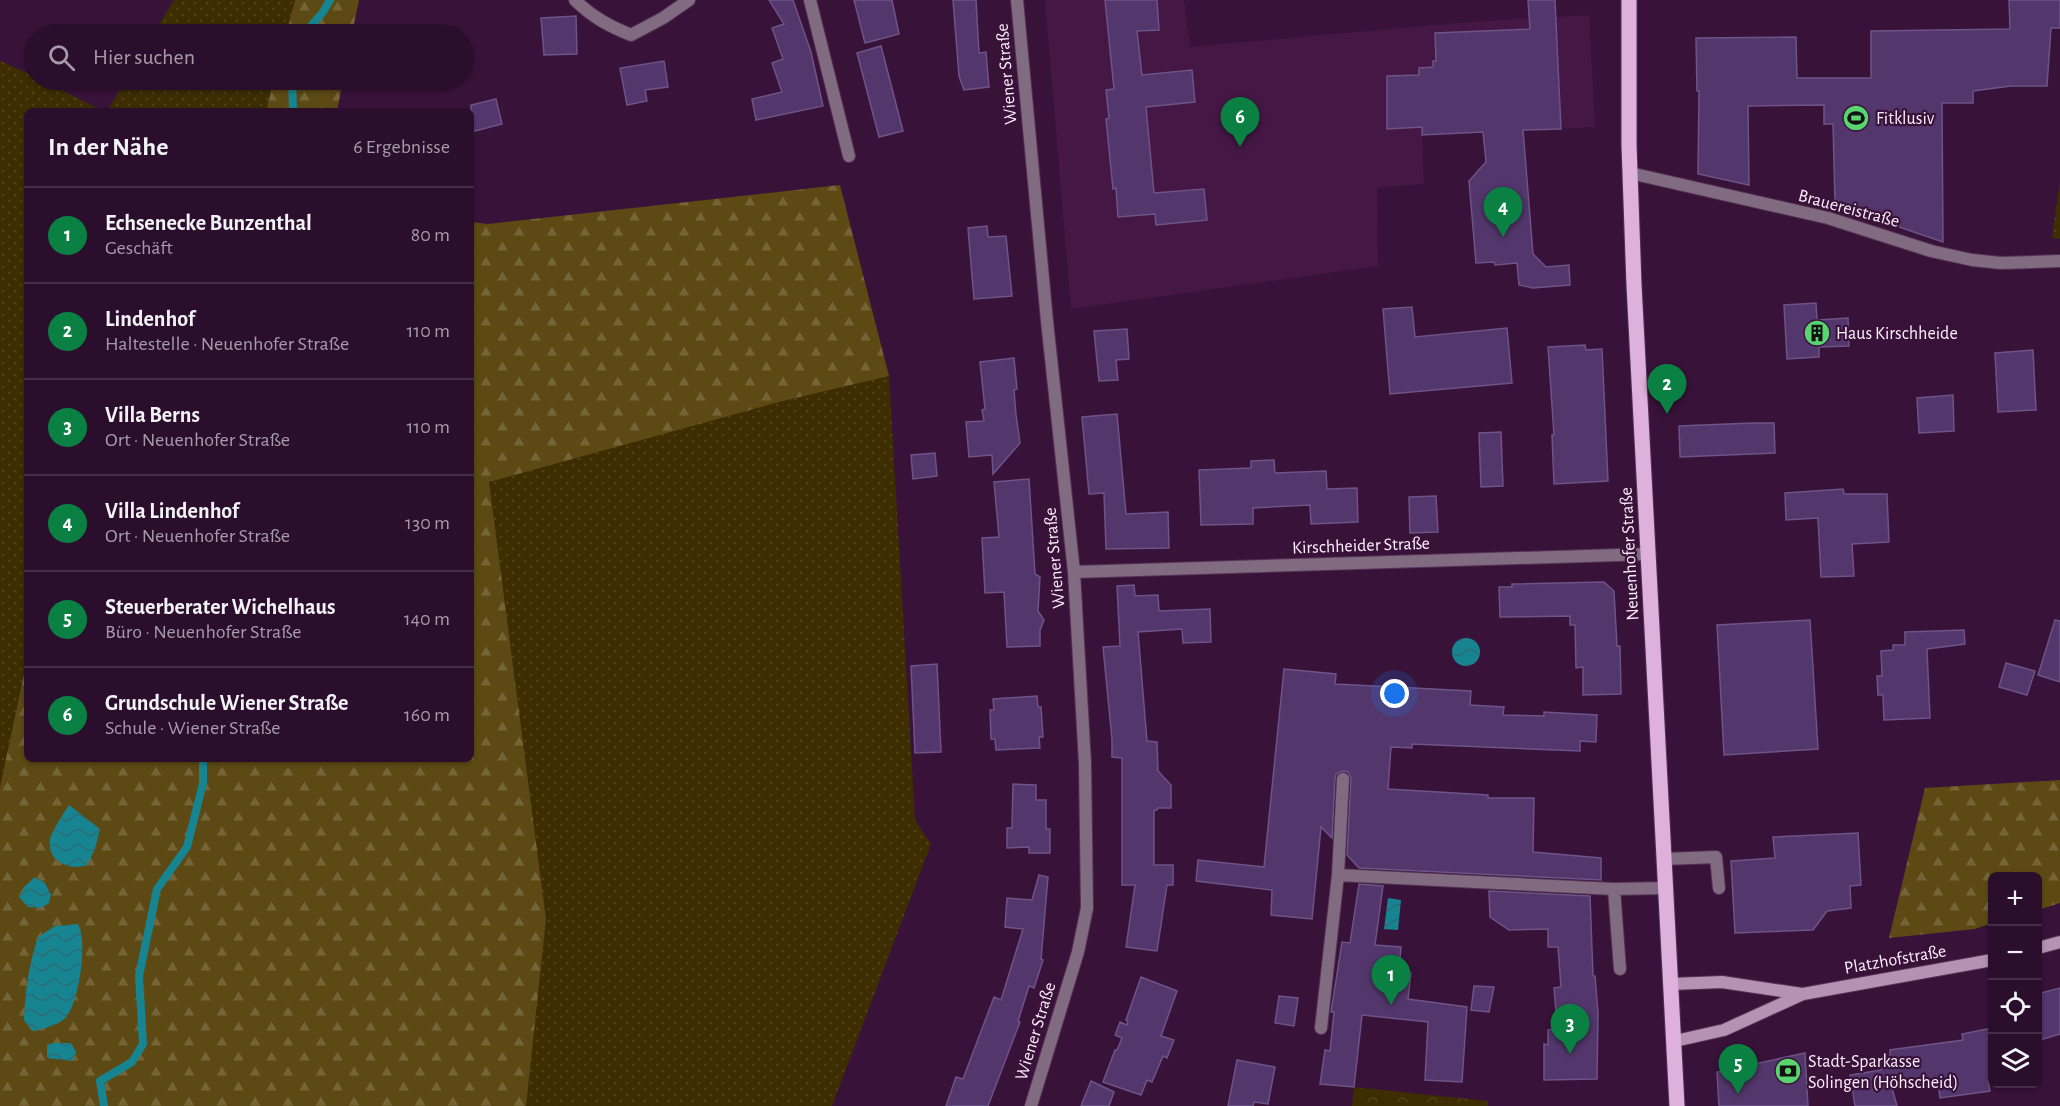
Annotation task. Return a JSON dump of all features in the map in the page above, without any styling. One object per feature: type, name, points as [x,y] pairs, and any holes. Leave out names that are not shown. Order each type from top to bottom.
[{"type":"main road","name":"Neuenhofer Straße","points":[[1629,0],[1630,173],[1634,285],[1677,1106]]},
{"type":"main road","points":[[2042,947],[2060,942]]},
{"type":"main road","name":"Platzhofstraße","points":[[1675,1041],[1724,1030],[1803,994],[1988,961]]},
{"type":"main road","name":"Platzhofstraße","points":[[1671,984],[1722,982],[1803,994]]},
{"type":"street","points":[[575,0],[604,24],[631,35],[663,18],[689,0]]},
{"type":"street","points":[[810,0],[849,156]]},
{"type":"street","name":"Wiener Straße","points":[[1017,0],[1047,321],[1074,572],[1085,763],[1087,908],[1078,952],[1031,1106]]},
{"type":"street","name":"Brauereistraße","points":[[1630,173],[1828,218],[1931,251],[1972,260],[2001,263],[2060,261]]},
{"type":"street","name":"Kirschheider Straße","points":[[1074,572],[1649,554]]},
{"type":"street","points":[[1321,1028],[1338,875],[1343,779]]},
{"type":"street","points":[[1664,859],[1716,857],[1719,888]]},
{"type":"street","points":[[1338,875],[1614,889],[1666,888]]},
{"type":"street","points":[[1614,889],[1620,969]]},
{"type":"shaded area","points":[[1045,0],[1184,0],[1190,47],[1469,22],[1589,15],[1595,127],[1422,135],[1424,184],[1377,188],[1378,266],[1071,309]]},
{"type":"green space","points":[[174,0],[295,0],[289,24],[159,24]]},
{"type":"green space","points":[[295,0],[359,0],[354,24],[289,24]]},
{"type":"green space","points":[[0,61],[24,72],[24,90],[62,90],[97,108],[24,108],[24,674],[0,787]]},
{"type":"green space","points":[[120,90],[271,90],[267,108],[109,108]]},
{"type":"green space","points":[[271,90],[341,90],[338,108],[267,108]]},
{"type":"green space","points":[[2060,180],[2060,239],[2052,238]]},
{"type":"green space","points":[[840,185],[889,376],[779,402],[489,482],[546,919],[526,1106],[0,1106],[0,787],[24,674],[24,762],[474,762],[474,222],[488,224]]},
{"type":"green space","points":[[889,376],[915,820],[931,844],[832,1106],[526,1106],[489,481],[779,402]]},
{"type":"green space","points":[[2060,780],[2060,903],[2042,909],[2042,872],[1988,872],[1988,924],[1975,929],[1889,938],[1925,788]]},
{"type":"green space","points":[[1354,1087],[1488,1101],[1488,1106],[1352,1106]]},
{"type":"water","points":[[1466,638],[1476,642],[1480,652],[1476,662],[1466,666],[1456,662],[1452,652],[1456,642]]},
{"type":"water","points":[[69,805],[100,829],[95,849],[87,865],[80,867],[61,863],[52,854],[50,848],[53,832]]},
{"type":"water","points":[[35,877],[45,883],[51,895],[49,903],[41,908],[28,907],[19,897],[25,886]]},
{"type":"water","points":[[1388,898],[1401,900],[1398,930],[1384,929]]},
{"type":"water","points":[[78,924],[82,944],[81,971],[71,1008],[60,1022],[32,1031],[24,1020],[26,988],[38,937],[55,926]]},
{"type":"water","points":[[71,1043],[76,1052],[73,1061],[47,1058],[47,1045]]},
{"type":"building","points":[[769,0],[793,0],[811,52],[823,106],[756,120],[752,99],[782,92],[772,63],[783,59],[772,28],[784,24]]},
{"type":"building","points":[[854,0],[892,0],[899,34],[865,43]]},
{"type":"building","points":[[953,0],[976,0],[979,53],[986,52],[989,87],[964,90],[959,76]]},
{"type":"building","points":[[1105,0],[1157,0],[1159,30],[1137,31],[1142,75],[1192,70],[1195,102],[1146,107],[1154,193],[1204,189],[1207,220],[1156,225],[1155,214],[1118,217],[1106,119],[1109,118],[1106,90],[1114,89]]},
{"type":"building","points":[[1528,0],[1555,0],[1561,129],[1523,130],[1533,254],[1546,267],[1569,265],[1570,285],[1533,288],[1519,285],[1517,263],[1495,265],[1494,262],[1476,263],[1469,181],[1486,162],[1483,132],[1422,135],[1422,127],[1387,129],[1387,76],[1419,75],[1419,68],[1433,67],[1433,61],[1436,61],[1435,33],[1530,29]]},
{"type":"building","points":[[2009,0],[2060,0],[2060,28],[2051,28],[2047,86],[2011,86],[1973,91],[1973,103],[1942,103],[1943,242],[1890,224],[1890,215],[1835,203],[1833,124],[1824,124],[1824,105],[1748,106],[1749,185],[1698,174],[1699,91],[1697,91],[1696,38],[1796,37],[1797,78],[1871,78],[1871,31],[2010,29]]},
{"type":"building","points":[[576,16],[577,54],[544,55],[541,18]]},
{"type":"building","points":[[881,46],[903,131],[879,137],[857,53]]},
{"type":"building","points":[[664,61],[668,87],[645,90],[647,101],[627,105],[620,68]]},
{"type":"building","points":[[496,99],[502,124],[474,131],[474,108],[471,108],[471,105]]},
{"type":"building","points":[[987,226],[988,237],[1006,236],[1012,296],[974,299],[968,228]]},
{"type":"building","name":"Haus Kirschheide","points":[[1816,303],[1817,320],[1848,318],[1849,346],[1819,347],[1819,357],[1787,359],[1784,305]]},
{"type":"building","points":[[1412,307],[1415,337],[1507,328],[1512,383],[1390,394],[1383,309]]},
{"type":"building","points":[[1127,329],[1129,359],[1116,360],[1118,380],[1099,381],[1094,331]]},
{"type":"building","points":[[1585,345],[1586,350],[1602,349],[1608,481],[1554,484],[1552,435],[1554,435],[1548,347]]},
{"type":"building","points":[[2033,350],[2036,410],[1998,412],[1995,353]]},
{"type":"building","points":[[1014,358],[1017,389],[1014,390],[1020,443],[993,474],[992,455],[969,457],[966,422],[984,421],[982,410],[985,409],[980,362]]},
{"type":"building","points":[[1953,395],[1954,431],[1919,433],[1917,398]]},
{"type":"building","points":[[1117,414],[1126,514],[1168,512],[1169,548],[1106,549],[1104,493],[1089,494],[1082,417]]},
{"type":"building","points":[[1774,423],[1775,453],[1680,457],[1679,426]]},
{"type":"building","points":[[1501,432],[1503,486],[1481,487],[1479,433]]},
{"type":"building","points":[[935,453],[937,476],[913,479],[911,455]]},
{"type":"building","points":[[1274,460],[1275,473],[1326,471],[1327,489],[1357,488],[1358,522],[1311,524],[1310,505],[1253,508],[1253,524],[1201,525],[1199,470],[1251,468],[1251,461]]},
{"type":"building","points":[[1029,479],[1035,574],[1040,577],[1038,611],[1044,620],[1040,630],[1040,646],[1007,647],[1004,592],[985,593],[982,538],[999,537],[994,482]]},
{"type":"building","points":[[1843,489],[1844,494],[1887,494],[1889,542],[1852,544],[1854,576],[1821,577],[1818,518],[1786,520],[1785,493]]},
{"type":"building","points":[[1436,496],[1438,532],[1410,533],[1409,497]]},
{"type":"building","points":[[1604,582],[1614,591],[1617,646],[1620,646],[1621,694],[1583,695],[1583,667],[1576,668],[1575,625],[1570,625],[1570,616],[1500,617],[1499,587],[1512,587],[1512,584]]},
{"type":"building","points":[[1134,585],[1135,596],[1158,595],[1159,611],[1210,609],[1211,642],[1183,643],[1182,629],[1138,632],[1147,741],[1157,742],[1158,771],[1171,785],[1171,808],[1154,810],[1154,865],[1173,865],[1173,885],[1167,885],[1157,951],[1126,947],[1135,885],[1122,885],[1122,758],[1112,757],[1103,647],[1120,646],[1117,586]]},
{"type":"building","points":[[1810,620],[1818,749],[1724,755],[1717,625]]},
{"type":"building","points":[[2055,620],[2060,621],[2060,682],[2038,675]]},
{"type":"building","points":[[1964,630],[1965,644],[1927,649],[1930,718],[1884,720],[1883,695],[1878,695],[1877,676],[1882,676],[1881,651],[1893,650],[1893,645],[1905,645],[1905,632]]},
{"type":"building","points":[[2006,663],[2035,671],[2027,695],[1999,687]]},
{"type":"building","points":[[937,664],[941,752],[915,753],[911,666]]},
{"type":"building","points":[[1284,669],[1336,674],[1335,684],[1471,691],[1470,705],[1504,707],[1503,715],[1544,716],[1544,712],[1597,715],[1596,742],[1580,741],[1580,751],[1412,744],[1412,748],[1391,747],[1388,789],[1488,795],[1488,798],[1534,798],[1533,852],[1601,858],[1601,880],[1359,868],[1347,855],[1351,779],[1348,772],[1343,771],[1336,774],[1335,779],[1332,838],[1321,827],[1312,919],[1271,915],[1272,890],[1196,881],[1198,860],[1264,867]]},
{"type":"building","points":[[1037,696],[1038,707],[1041,707],[1043,737],[1039,737],[1040,748],[996,750],[995,739],[991,739],[990,710],[994,710],[993,699]]},
{"type":"building","points":[[1013,784],[1036,785],[1036,800],[1046,800],[1046,829],[1050,829],[1050,853],[1029,853],[1029,847],[1007,848],[1007,828],[1012,828]]},
{"type":"building","points":[[1858,833],[1861,885],[1850,886],[1851,908],[1827,911],[1813,930],[1735,933],[1731,861],[1775,858],[1773,837]]},
{"type":"building","points":[[1039,875],[1048,877],[1041,959],[1043,960],[1034,988],[1029,986],[1018,1021],[1020,1022],[988,1106],[946,1106],[956,1077],[963,1079],[994,997],[1001,1000],[1023,929],[1005,927],[1007,898],[1032,900]]},
{"type":"building","points":[[1359,884],[1383,886],[1375,945],[1401,947],[1399,971],[1411,973],[1408,999],[1467,1007],[1462,1082],[1425,1080],[1428,1022],[1362,1015],[1354,1087],[1320,1084],[1325,1050],[1330,1051],[1334,1012],[1331,1012],[1342,942],[1350,943]]},
{"type":"building","points":[[1489,891],[1590,896],[1593,976],[1595,976],[1598,1013],[1597,1079],[1544,1080],[1544,1044],[1548,1045],[1548,1030],[1554,1029],[1554,1025],[1557,1025],[1554,988],[1561,987],[1558,947],[1548,947],[1548,929],[1509,930],[1490,917]]},
{"type":"building","points":[[1141,977],[1177,991],[1161,1036],[1174,1040],[1167,1058],[1163,1056],[1152,1082],[1147,1080],[1141,1095],[1103,1082],[1122,1038],[1115,1035],[1120,1022],[1127,1025],[1126,1020]]},
{"type":"building","points":[[1474,986],[1494,987],[1489,1012],[1471,1010]]},
{"type":"building","points":[[2060,988],[2060,1034],[2042,1039],[2042,1034],[2042,993]]},
{"type":"building","points":[[1279,996],[1298,998],[1294,1026],[1275,1023]]},
{"type":"building","points":[[1988,1029],[1988,1088],[1990,1091],[1940,1098],[1938,1081],[1892,1088],[1897,1106],[1855,1106],[1850,1075],[1881,1070],[1880,1058],[1890,1056],[1890,1050],[1963,1040],[1962,1034]]},
{"type":"building","points":[[1805,1053],[1808,1106],[1719,1106],[1717,1072]]},
{"type":"building","points":[[1237,1060],[1275,1067],[1268,1104],[1254,1102],[1253,1106],[1228,1106]]},
{"type":"building","points":[[1091,1081],[1114,1092],[1109,1106],[1081,1106]]},
{"type":"waterway","points":[[313,24],[330,0]]},
{"type":"waterway","points":[[292,90],[293,108]]},
{"type":"waterway","points":[[104,1106],[100,1081],[132,1062],[143,1044],[139,976],[157,889],[187,847],[203,783],[203,762]]},
{"type":"place","name":"Fitklusiv","points":[[1856,118]]},
{"type":"place","name":"Grundschule Wiener Straße","points":[[1240,147]]},
{"type":"place","name":"Villa Lindenhof","points":[[1503,237]]},
{"type":"place","name":"Haus Kirschheide","points":[[1817,333]]},
{"type":"place","name":"Lindenhof","points":[[1667,414]]},
{"type":"place","name":"Echsenecke Bunzenthal","points":[[1391,1005]]},
{"type":"place","name":"Villa Berns","points":[[1570,1054]]},
{"type":"place","name":"Stadt-Sparkasse Solingen (Höhscheid)","points":[[1788,1071]]},
{"type":"place","name":"Steuerberater Wichelhaus","points":[[1738,1094]]}]
